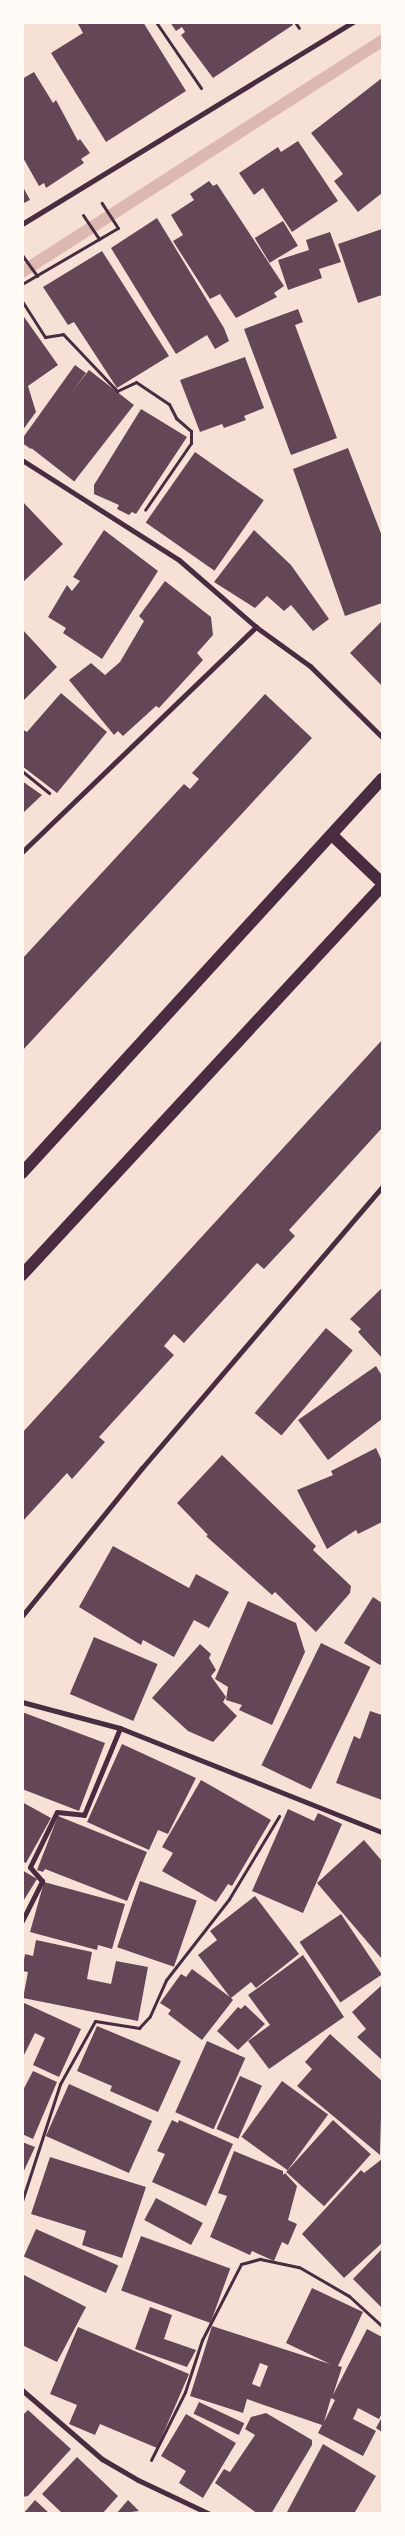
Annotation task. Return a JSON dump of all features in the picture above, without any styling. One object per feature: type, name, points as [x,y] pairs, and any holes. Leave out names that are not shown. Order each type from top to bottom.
[{"type":"main road","points":[[22,1173],[382,779]]},
{"type":"main road","points":[[22,1275],[382,884],[332,835]]},
{"type":"street","points":[[22,224],[352,22]]},
{"type":"street","points":[[22,460],[179,560],[256,626],[310,666],[382,737]]},
{"type":"street","points":[[22,852],[256,626]]},
{"type":"street","points":[[22,1616],[142,1468],[382,1187]]},
{"type":"street","points":[[22,1702],[120,1728],[382,1832]]},
{"type":"street","points":[[22,1921],[42,1881],[30,1867],[57,1812],[84,1815],[120,1728]]},
{"type":"street","points":[[22,2390],[95,2454],[138,2480],[210,2514]]},
{"type":"path","points":[[156,22],[215,107]]},
{"type":"path","points":[[22,284],[118,228],[111,216]]},
{"type":"path","points":[[90,227],[99,239]]},
{"type":"path","points":[[22,255],[37,276]]},
{"type":"path","points":[[22,301],[45,337],[63,334],[117,391],[136,382],[169,404],[176,418],[191,431],[191,443],[132,530]]},
{"type":"path","points":[[22,771],[66,808]]},
{"type":"path","points":[[22,2201],[60,2084],[95,2021],[139,2028],[150,2016],[166,1980],[253,1862],[271,1833],[288,1794]]},
{"type":"path","points":[[138,2480],[170,2425],[202,2340],[241,2264],[260,2259],[299,2266],[349,2296],[382,2326]]},
{"type":"building","points":[[77,22],[143,22],[186,91],[106,142],[51,53],[83,33]]},
{"type":"building","points":[[170,22],[291,22],[293,25],[213,78],[181,35],[185,32],[182,27],[176,31]]},
{"type":"building","points":[[34,72],[53,103],[56,100],[78,141],[80,139],[90,153],[81,159],[84,163],[46,188],[44,183],[39,186],[22,156],[22,79]]},
{"type":"building","points":[[382,78],[382,193],[358,212],[334,181],[343,174],[311,133]]},
{"type":"building","points":[[298,141],[338,201],[292,232],[263,188],[254,195],[239,173],[278,147],[281,152]]},
{"type":"building","points":[[209,181],[213,186],[217,184],[284,286],[274,293],[277,297],[236,318],[220,294],[210,299],[173,241],[183,235],[171,215],[194,200],[190,194]]},
{"type":"building","points":[[22,185],[30,200],[22,204]]},
{"type":"building","points":[[157,218],[224,328],[229,341],[215,349],[207,335],[176,354],[111,248]]},
{"type":"building","points":[[283,221],[298,246],[270,263],[255,238]]},
{"type":"building","points":[[382,229],[382,295],[358,303],[338,244]]},
{"type":"building","points":[[330,232],[341,262],[319,269],[322,278],[288,290],[278,260],[309,250],[306,240]]},
{"type":"building","points":[[102,251],[169,356],[117,388],[74,322],[68,325],[43,287]]},
{"type":"building","points":[[298,309],[303,322],[295,325],[337,438],[291,455],[244,329]]},
{"type":"building","points":[[22,314],[58,365],[28,386],[36,412],[22,431]]},
{"type":"building","points":[[245,357],[264,408],[244,416],[246,420],[224,428],[222,424],[200,432],[180,380]]},
{"type":"building","points":[[75,365],[86,373],[31,449],[22,443],[22,439]]},
{"type":"building","points":[[89,370],[134,405],[74,482],[29,446]]},
{"type":"building","points":[[141,409],[187,437],[136,514],[132,512],[129,515],[117,509],[119,505],[94,494],[94,485]]},
{"type":"building","points":[[348,448],[382,536],[382,603],[345,616],[293,469]]},
{"type":"building","points":[[195,452],[264,500],[214,571],[146,522]]},
{"type":"building","points":[[22,501],[63,544],[22,583]]},
{"type":"building","points":[[104,530],[158,571],[102,659],[63,633],[66,628],[48,617],[67,585],[72,591],[80,581],[73,577]]},
{"type":"building","points":[[254,530],[291,565],[329,619],[313,631],[291,605],[284,611],[267,596],[255,608],[214,582]]},
{"type":"building","points":[[165,581],[211,617],[213,635],[197,653],[203,660],[159,708],[156,706],[123,736],[118,731],[114,735],[69,680],[91,663],[105,675],[120,662],[144,621],[139,616]]},
{"type":"building","points":[[382,621],[382,686],[350,653]]},
{"type":"building","points":[[22,629],[57,667],[22,702]]},
{"type":"building","points":[[61,693],[107,732],[57,793],[22,766],[22,729],[27,732]]},
{"type":"building","points":[[265,694],[312,738],[22,1051],[22,959],[184,784],[190,789],[199,779],[192,773]]},
{"type":"building","points":[[22,781],[42,795],[22,814]]},
{"type":"building","points":[[382,1040],[382,1128],[289,1230],[295,1236],[264,1269],[257,1263],[184,1343],[174,1334],[164,1346],[174,1355],[99,1437],[105,1442],[72,1479],[67,1473],[22,1522],[22,1433]]},
{"type":"building","points":[[382,1288],[382,1358],[358,1332],[361,1329],[350,1319]]},
{"type":"building","points":[[326,1328],[353,1350],[281,1436],[255,1413]]},
{"type":"building","points":[[376,1366],[382,1376],[382,1419],[328,1460],[298,1420]]},
{"type":"building","points":[[376,1448],[382,1461],[382,1522],[358,1534],[356,1530],[327,1549],[297,1490],[333,1475],[331,1471]]},
{"type":"building","points":[[222,1455],[316,1546],[313,1550],[351,1586],[350,1593],[316,1632],[275,1592],[272,1595],[206,1536],[208,1535],[177,1503]]},
{"type":"building","points":[[113,1546],[189,1588],[196,1574],[229,1592],[209,1628],[194,1620],[174,1657],[143,1640],[141,1645],[79,1607]]},
{"type":"building","points":[[373,1597],[382,1603],[382,1663],[380,1665],[344,1643]]},
{"type":"building","points":[[248,1601],[296,1623],[305,1652],[272,1725],[239,1710],[242,1705],[226,1700],[228,1687],[215,1679]]},
{"type":"building","points":[[94,1637],[158,1664],[133,1721],[70,1694]]},
{"type":"building","points":[[321,1643],[370,1667],[311,1789],[261,1765]]},
{"type":"building","points":[[200,1644],[211,1654],[209,1658],[216,1670],[211,1676],[226,1697],[223,1702],[237,1716],[213,1742],[188,1731],[152,1698]]},
{"type":"building","points":[[370,1711],[382,1715],[382,1800],[336,1783],[354,1736],[360,1739]]},
{"type":"building","points":[[22,1712],[105,1743],[79,1811],[22,1789]]},
{"type":"building","points":[[122,1744],[196,1778],[168,1834],[158,1830],[149,1850],[87,1822]]},
{"type":"building","points":[[201,1780],[271,1820],[232,1886],[228,1884],[216,1902],[162,1871],[173,1853],[162,1847]]},
{"type":"building","points":[[22,1802],[51,1818],[26,1863],[22,1861]]},
{"type":"building","points":[[288,1809],[314,1821],[318,1813],[342,1824],[303,1913],[252,1891]]},
{"type":"building","points":[[58,1816],[147,1852],[127,1901],[45,1869],[43,1872],[37,1870]]},
{"type":"building","points":[[364,1840],[382,1861],[382,1959],[317,1883]]},
{"type":"building","points":[[22,1870],[37,1879],[22,1903]]},
{"type":"building","points":[[140,1881],[197,1901],[174,1967],[117,1947]]},
{"type":"building","points":[[44,1882],[125,1904],[112,1949],[98,1945],[97,1950],[30,1932]]},
{"type":"building","points":[[255,1896],[299,1954],[256,1988],[251,1982],[231,1998],[233,2000],[202,2040],[168,2014],[171,2010],[160,2003],[181,1974],[186,1977],[192,1969],[230,1997],[198,1955],[217,1940],[210,1931]]},
{"type":"building","points":[[341,1914],[382,1975],[340,2002],[300,1942]]},
{"type":"building","points":[[36,1940],[92,1952],[87,1979],[111,1984],[116,1961],[148,1967],[138,2021],[23,1998],[28,1972],[22,1971],[25,1954],[33,1956]]},
{"type":"building","points":[[303,1955],[344,2017],[269,2069],[248,2041],[270,2025],[248,1995]]},
{"type":"building","points":[[382,1985],[382,2060],[357,2037],[366,2029],[352,2012]]},
{"type":"building","points":[[22,2002],[81,2029],[59,2077],[33,2065],[45,2038],[35,2033],[22,2059]]},
{"type":"building","points":[[245,2005],[265,2024],[238,2050],[217,2031],[238,2007],[241,2009]]},
{"type":"building","points":[[97,2026],[181,2061],[158,2112],[110,2091],[112,2086],[77,2071]]},
{"type":"building","points":[[330,2034],[382,2081],[380,2155],[297,2086],[312,2069],[305,2062]]},
{"type":"building","points":[[207,2041],[245,2058],[214,2129],[175,2112]]},
{"type":"building","points":[[33,2071],[57,2082],[33,2139],[22,2134],[22,2092]]},
{"type":"building","points":[[240,2076],[262,2086],[238,2139],[216,2129]]},
{"type":"building","points":[[282,2081],[328,2115],[288,2170],[241,2137]]},
{"type":"building","points":[[69,2084],[152,2121],[129,2173],[46,2136]]},
{"type":"building","points":[[172,2120],[178,2123],[179,2120],[233,2144],[206,2206],[152,2182],[165,2154],[157,2151]]},
{"type":"building","points":[[333,2120],[371,2154],[324,2206],[286,2172]]},
{"type":"building","points":[[22,2142],[35,2147],[22,2175]]},
{"type":"building","points":[[234,2151],[283,2171],[283,2175],[285,2173],[297,2186],[288,2220],[297,2224],[288,2245],[282,2242],[274,2261],[252,2251],[250,2255],[210,2237],[227,2196],[218,2193]]},
{"type":"building","points":[[50,2157],[146,2187],[122,2258],[82,2245],[86,2231],[31,2214]]},
{"type":"building","points":[[382,2159],[382,2243],[344,2278],[302,2234],[361,2170],[364,2173]]},
{"type":"building","points":[[156,2198],[203,2223],[191,2245],[144,2220]]},
{"type":"building","points":[[36,2229],[118,2266],[106,2293],[24,2256]]},
{"type":"building","points":[[141,2236],[230,2268],[210,2323],[121,2291]]},
{"type":"building","points":[[382,2249],[382,2308],[353,2279]]},
{"type":"building","points":[[22,2274],[86,2307],[57,2362],[22,2345]]},
{"type":"building","points":[[312,2288],[363,2312],[338,2366],[342,2367],[333,2395],[367,2329],[382,2337],[382,2413],[379,2419],[358,2408],[353,2419],[376,2431],[363,2456],[318,2433],[322,2425],[247,2399],[243,2413],[190,2396],[212,2326],[330,2364],[286,2343]],"holes":[[[260,2363],[268,2366],[260,2387],[252,2384]],[[331,2398],[335,2400],[324,2422]]]},
{"type":"building","points":[[150,2307],[172,2315],[164,2339],[196,2350],[187,2367],[135,2349]]},
{"type":"building","points":[[78,2327],[189,2374],[157,2448],[100,2424],[95,2435],[69,2424],[77,2405],[50,2394]]},
{"type":"building","points":[[199,2402],[244,2423],[239,2435],[194,2414]]},
{"type":"building","points":[[28,2410],[71,2449],[28,2496],[22,2497],[22,2416]]},
{"type":"building","points":[[266,2413],[312,2440],[312,2445],[271,2514],[258,2514],[215,2483],[224,2469],[230,2472],[255,2435],[245,2429],[251,2417]]},
{"type":"building","points":[[186,2414],[236,2443],[203,2498],[179,2483],[186,2471],[161,2456]]},
{"type":"building","points":[[382,2417],[382,2432],[376,2428]]},
{"type":"building","points":[[323,2444],[376,2476],[355,2512],[286,2514]]},
{"type":"building","points":[[77,2457],[118,2496],[102,2514],[63,2514],[42,2494]]},
{"type":"building","points":[[35,2500],[50,2514],[23,2514]]},
{"type":"building","points":[[128,2500],[139,2511],[116,2514]]},
{"type":"waterway","points":[[22,272],[382,41]]}]
